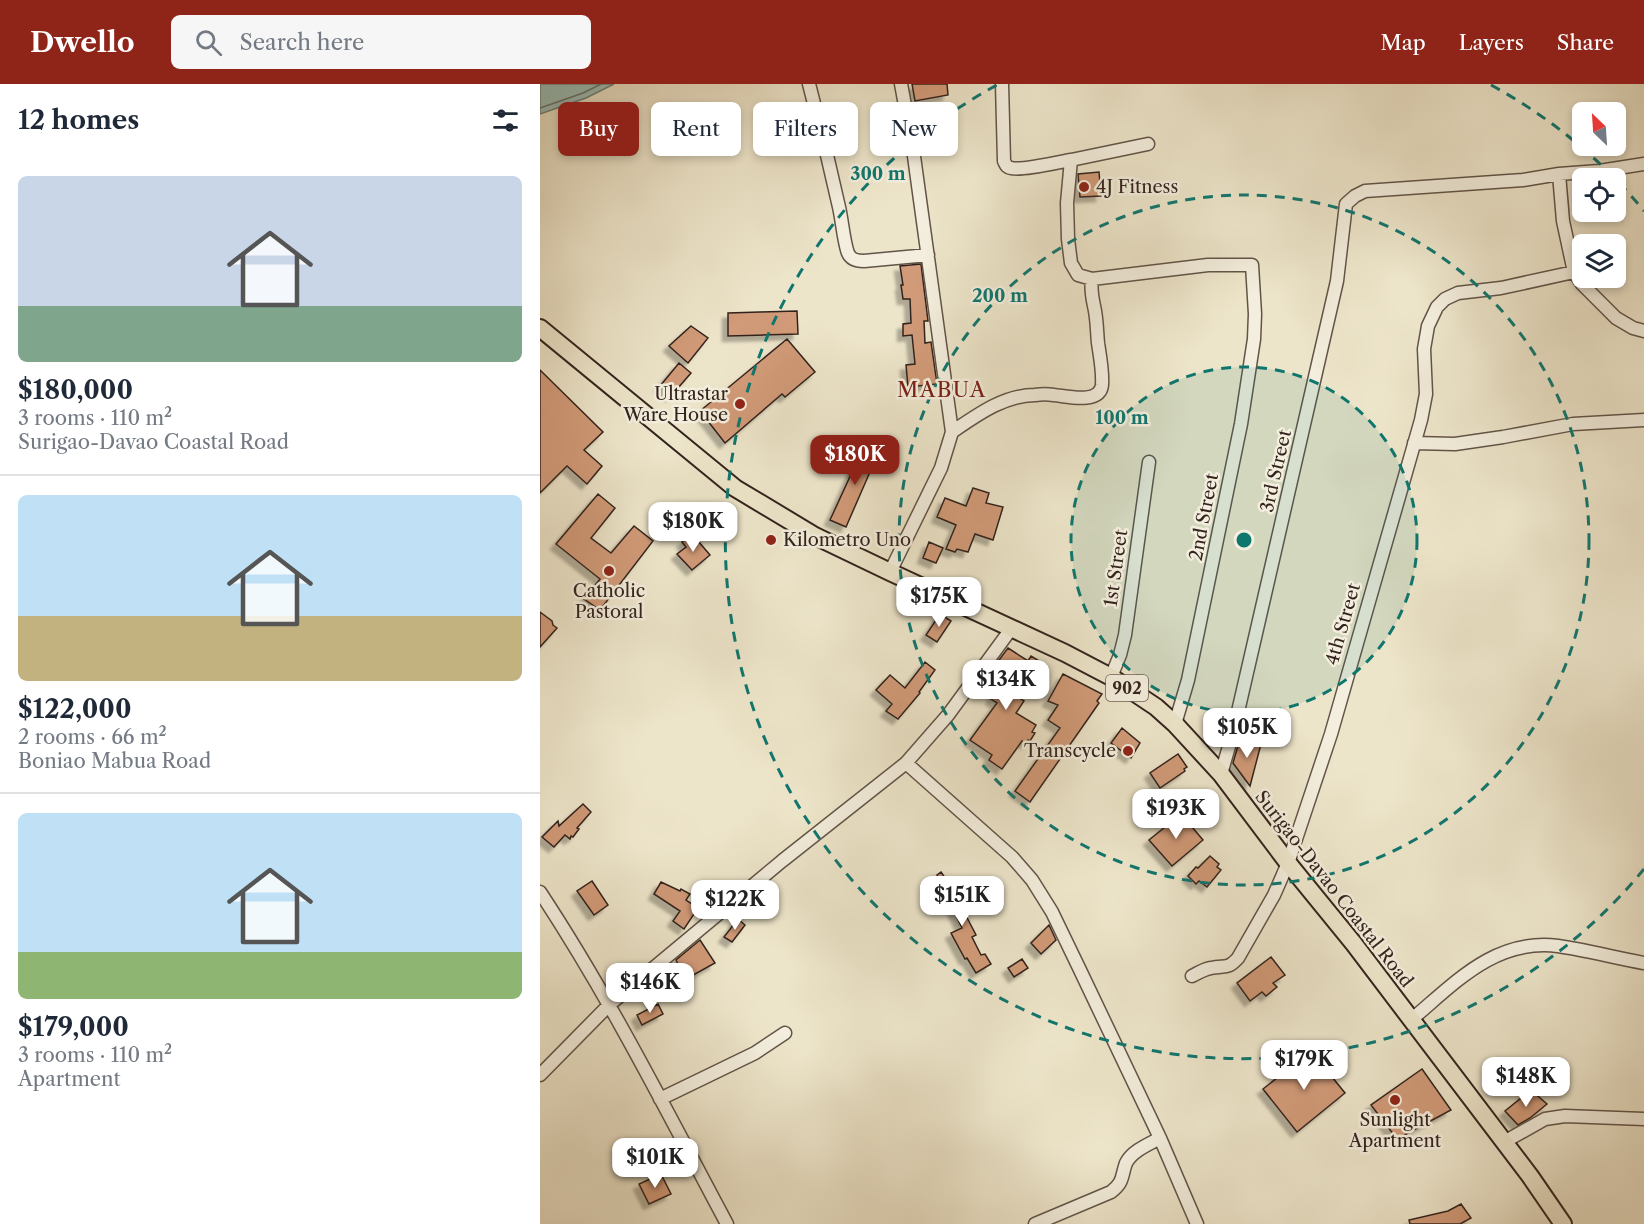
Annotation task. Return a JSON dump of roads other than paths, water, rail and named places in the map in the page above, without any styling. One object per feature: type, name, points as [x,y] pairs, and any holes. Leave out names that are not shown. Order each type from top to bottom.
[{"type":"highway","name":"Surigao-Davao Coastal Road","points":[[540,327],[735,488],[815,536],[1065,653],[1111,677],[1156,707],[1221,774],[1412,1020],[1530,1176],[1563,1224]]},
{"type":"street","points":[[809,84],[850,257],[856,261],[864,261],[928,255]]},
{"type":"street","points":[[890,572],[941,468],[952,432],[913,149],[901,84]]},
{"type":"street","points":[[1002,84],[1004,161],[1011,168],[1071,160],[1149,144]]},
{"type":"street","points":[[952,432],[981,413],[1011,398],[1051,394],[1088,398],[1102,388],[1092,300],[1092,279],[1078,275],[1071,263],[1066,203],[1071,160]]},
{"type":"street","name":"3rd Street","points":[[1221,774],[1242,694],[1337,281],[1346,204],[1365,191],[1523,180],[1644,164]]},
{"type":"street","points":[[1558,174],[1563,220],[1572,263]]},
{"type":"street","name":"2nd Street","points":[[1092,279],[1208,265],[1252,264],[1254,339],[1241,424],[1188,680],[1175,724]]},
{"type":"street","name":"4th Street","points":[[1191,976],[1212,967],[1226,967],[1238,958],[1274,895],[1288,863],[1331,734],[1421,420],[1426,394],[1424,349],[1428,326],[1437,307],[1445,298],[1458,293],[1501,288],[1572,272]]},
{"type":"street","points":[[1586,288],[1616,318],[1633,328],[1644,331]]},
{"type":"street","points":[[1414,443],[1455,444],[1573,424],[1644,420]]},
{"type":"street","name":"1st Street","points":[[1111,677],[1125,635],[1149,462]]},
{"type":"street","points":[[540,1075],[609,1005],[782,861],[906,763],[948,715],[1011,629]]},
{"type":"street","points":[[906,763],[1012,857],[1032,880],[1052,912],[1160,1138],[1197,1224]]},
{"type":"street","points":[[540,892],[609,1005],[727,1224]]},
{"type":"street","points":[[1412,1020],[1487,959],[1507,951],[1526,947],[1556,946],[1644,963]]},
{"type":"street","points":[[660,1099],[755,1053],[785,1033]]},
{"type":"street","points":[[1504,1142],[1545,1119],[1565,1116],[1644,1119]]},
{"type":"street","points":[[1035,1224],[1111,1192],[1122,1181],[1126,1162],[1131,1156],[1160,1138]]},
{"type":"water","points":[[540,84],[614,84],[574,102],[558,102],[558,108],[540,114]]},
{"type":"place","name":"4J Fitness","points":[[1084,187]]},
{"type":"place","name":"Ultrastar Ware House","points":[[740,404]]},
{"type":"place","name":"Kilometro Uno","points":[[771,540]]},
{"type":"place","name":"Catholic Pastoral","points":[[609,571]]},
{"type":"place","name":"Transcycle","points":[[1128,751]]},
{"type":"place","name":"Sunlight Apartment","points":[[1395,1100]]},
{"type":"district","name":"MABUA","points":[[942,389]]}]
